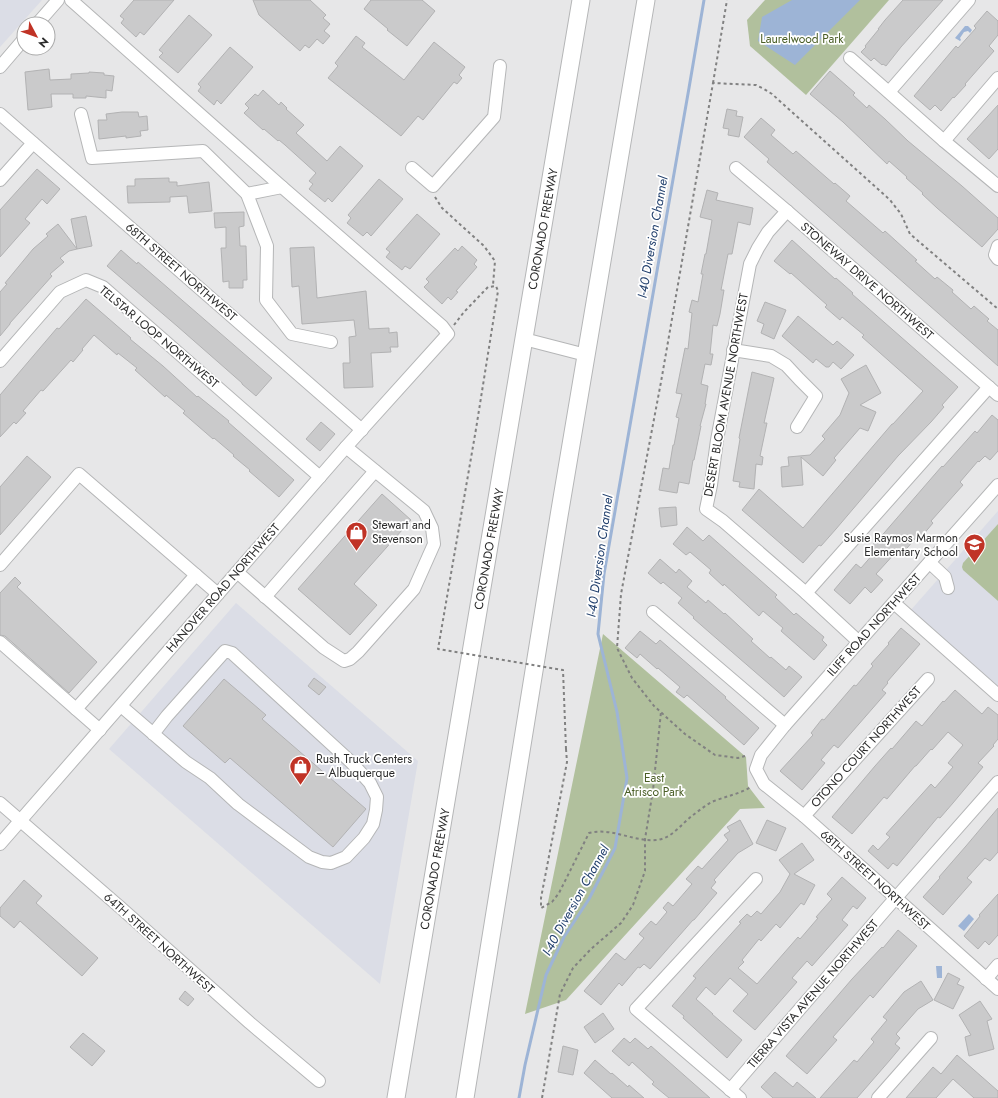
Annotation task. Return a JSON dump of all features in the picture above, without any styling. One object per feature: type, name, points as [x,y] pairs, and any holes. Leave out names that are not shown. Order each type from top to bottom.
[{"type":"highway","name":"CORONADO FREEWAY","points":[[396,1098],[581,0]]},
{"type":"highway","points":[[465,1098],[559,516],[646,0]]},
{"type":"street","points":[[44,16],[58,0]]},
{"type":"street","points":[[71,0],[442,326],[448,334]]},
{"type":"street","points":[[889,92],[968,0]]},
{"type":"street","points":[[0,67],[16,48]]},
{"type":"street","points":[[850,58],[944,141],[998,186]]},
{"type":"street","points":[[412,168],[433,186],[494,117],[500,66]]},
{"type":"street","points":[[944,141],[998,78]]},
{"type":"street","name":"68TH STREET NORTHWEST","points":[[0,114],[362,430]]},
{"type":"street","points":[[81,114],[92,158],[203,151],[247,194],[267,246],[266,300],[292,334],[331,342]]},
{"type":"street","points":[[0,180],[33,143]]},
{"type":"street","name":"STONEWAY DRIVE NORTHWEST","points":[[736,168],[994,391]]},
{"type":"street","points":[[247,194],[282,186]]},
{"type":"street","name":"DESERT BLOOM AVENUE NORTHWEST","points":[[787,211],[768,232],[750,264],[733,350],[706,509],[723,521],[806,593]]},
{"type":"street","points":[[998,246],[995,255],[998,259]]},
{"type":"street","name":"TELSTAR LOOP NORTHWEST","points":[[0,361],[60,292],[86,280],[103,287],[320,477]]},
{"type":"street","name":"HANOVER ROAD NORTHWEST","points":[[0,844],[346,447],[448,334]]},
{"type":"street","points":[[524,339],[586,355]]},
{"type":"street","points":[[733,350],[771,356],[786,365],[798,380],[816,396],[797,427]]},
{"type":"street","points":[[859,642],[806,593],[994,391]]},
{"type":"street","points":[[237,572],[324,648],[344,661],[350,659],[358,652],[409,595],[414,589],[434,544],[432,528],[424,511],[346,447]]},
{"type":"street","points":[[265,597],[375,471]]},
{"type":"street","points":[[0,565],[79,474],[218,594]]},
{"type":"street","name":"ILIFF ROAD NORTHWEST","points":[[756,769],[760,755],[785,725],[998,485]]},
{"type":"street","points":[[930,562],[945,577],[948,588]]},
{"type":"street","points":[[76,709],[196,575]]},
{"type":"street","points":[[894,603],[998,695]]},
{"type":"street","points":[[653,612],[785,725]]},
{"type":"street","points":[[0,642],[100,730]]},
{"type":"street","points":[[121,706],[153,734],[186,762],[210,778],[238,804],[310,858],[331,863],[346,857],[364,838],[373,824],[377,797],[370,783],[351,762],[232,653],[225,651],[167,716],[153,734]]},
{"type":"street","name":"OTONO COURT NORTHWEST","points":[[804,816],[928,678]]},
{"type":"street","name":"68TH STREET NORTHWEST","points":[[756,769],[764,784],[804,816],[998,989]]},
{"type":"street","name":"TIERRA VISTA AVENUE NORTHWEST","points":[[730,1090],[998,782]]},
{"type":"street","name":"64TH STREET NORTHWEST","points":[[0,803],[250,1023],[319,1081]]},
{"type":"street","points":[[740,1098],[636,1008],[756,879]]},
{"type":"street","points":[[986,979],[998,965]]},
{"type":"street","points":[[878,1098],[931,1038]]},
{"type":"path","points":[[727,0],[661,382],[621,594],[617,648],[632,678],[654,706],[685,734],[715,755],[738,758],[745,756]]},
{"type":"path","points":[[713,83],[756,85],[772,94],[890,200],[901,214],[910,234],[998,309]]},
{"type":"path","points":[[431,193],[442,208],[484,246],[495,261],[493,285]]},
{"type":"path","points":[[448,334],[464,312],[488,287],[493,285]]},
{"type":"path","points":[[493,285],[496,286],[498,292],[438,649],[563,670],[567,762],[540,908],[552,902],[559,893],[589,833],[598,831],[645,839],[656,840],[664,838],[713,801],[732,796],[751,787]]},
{"type":"path","points":[[542,1098],[560,994],[574,968],[591,949],[621,923],[634,905],[645,870],[645,839],[653,790],[661,712]]},
{"type":"shaded area","points":[[0,0],[42,0],[28,16],[16,16],[16,29],[0,47]]},
{"type":"shaded area","name":"Susie Raymos Marmon Elementary School","points":[[998,511],[998,702],[903,619]]},
{"type":"shaded area","points":[[236,603],[418,761],[380,984],[109,749]]},
{"type":"green space","name":"Laurelwood Park","points":[[765,0],[889,0],[806,95],[750,46],[747,20]]},
{"type":"green space","points":[[998,524],[998,601],[963,570],[962,567],[963,563]]},
{"type":"green space","name":"East Atrisco Park","points":[[603,634],[746,757],[748,786],[765,808],[740,809],[566,1000],[525,1014]]},
{"type":"water","points":[[792,0],[860,0],[795,65],[758,41],[762,17]]},
{"type":"water","points":[[965,26],[968,26],[972,30],[970,33],[968,31],[964,32],[960,38],[960,41],[955,38]]},
{"type":"water","points":[[969,914],[974,919],[964,931],[958,926]]},
{"type":"water","points":[[936,966],[942,966],[942,978],[937,978]]},
{"type":"building","points":[[134,0],[174,0],[144,35],[140,32],[136,37],[121,23],[124,19],[120,16]]},
{"type":"building","points":[[253,0],[310,0],[326,15],[323,18],[330,24],[324,31],[330,36],[323,44],[317,39],[309,48],[305,45],[300,51],[259,15]]},
{"type":"building","points":[[371,0],[422,0],[435,11],[407,46],[364,9]]},
{"type":"building","points":[[903,0],[943,0],[886,66],[883,64],[882,65],[874,58],[871,61],[861,52],[885,20]]},
{"type":"building","points":[[987,11],[998,21],[998,35],[989,46],[994,51],[965,84],[966,85],[941,111],[935,105],[930,110],[914,96],[956,46],[958,48],[976,28],[974,26]]},
{"type":"building","points":[[189,15],[212,35],[178,73],[159,57],[163,53],[159,50]]},
{"type":"building","points":[[356,36],[365,43],[362,47],[404,80],[434,42],[465,67],[459,75],[462,78],[457,84],[454,82],[423,120],[418,116],[401,136],[328,78],[338,66],[335,63]]},
{"type":"building","points":[[230,47],[253,67],[221,104],[217,100],[214,105],[198,91],[201,87],[198,84]]},
{"type":"building","points":[[49,69],[50,80],[71,79],[71,74],[89,72],[104,73],[104,75],[114,76],[112,91],[106,90],[106,98],[86,96],[86,98],[73,98],[73,94],[51,94],[52,107],[28,110],[25,72]]},
{"type":"building","points":[[830,71],[855,93],[853,95],[867,108],[869,105],[908,141],[998,218],[998,229],[982,247],[922,194],[923,193],[906,178],[907,177],[889,161],[887,164],[843,122],[810,94]]},
{"type":"building","points":[[263,90],[279,105],[281,102],[287,108],[286,109],[304,125],[296,133],[327,161],[340,146],[363,166],[332,202],[328,198],[325,202],[309,189],[313,184],[309,181],[316,173],[279,140],[278,141],[264,129],[263,130],[244,113],[249,108],[245,104],[255,94],[258,96]]},
{"type":"building","points":[[998,105],[998,149],[989,159],[967,139]]},
{"type":"building","points":[[727,109],[737,111],[736,116],[743,117],[739,137],[728,135],[729,129],[723,128]]},
{"type":"building","points":[[138,112],[139,117],[147,116],[148,130],[140,131],[141,136],[99,139],[98,120],[107,120],[106,114]]},
{"type":"building","points":[[761,118],[775,130],[771,135],[793,154],[796,151],[834,184],[835,183],[850,196],[846,201],[883,233],[885,231],[917,260],[915,261],[935,279],[937,277],[953,290],[952,292],[971,309],[974,306],[989,319],[987,321],[998,330],[998,366],[767,162],[769,159],[744,137]]},
{"type":"building","points":[[37,169],[60,189],[47,204],[42,199],[25,219],[30,223],[0,257],[0,210]]},
{"type":"building","points":[[169,178],[169,182],[177,182],[177,186],[209,182],[212,211],[189,213],[187,196],[170,197],[170,202],[128,203],[127,186],[135,186],[135,179]]},
{"type":"building","points":[[379,179],[403,199],[371,236],[367,232],[363,236],[347,223],[351,218],[348,215]]},
{"type":"building","points":[[707,190],[718,193],[716,200],[753,208],[750,225],[738,222],[732,254],[728,254],[721,290],[724,290],[720,314],[717,326],[713,325],[710,354],[713,354],[711,365],[705,364],[701,384],[708,386],[706,404],[700,426],[689,484],[679,482],[677,493],[659,490],[663,468],[669,469],[674,445],[679,418],[676,417],[682,394],[676,393],[685,348],[688,349],[692,313],[689,312],[692,300],[698,302],[703,274],[701,274],[712,220],[700,217]]},
{"type":"building","points":[[244,212],[244,226],[239,227],[240,246],[246,246],[247,280],[243,280],[243,288],[229,288],[229,281],[223,282],[221,248],[226,248],[226,227],[215,228],[214,213]]},
{"type":"building","points":[[417,214],[440,234],[410,269],[405,266],[402,270],[386,257],[390,252],[386,249]]},
{"type":"building","points":[[86,216],[92,246],[77,249],[71,219]]},
{"type":"building","points":[[58,224],[77,249],[69,251],[60,258],[64,262],[50,274],[52,276],[0,336],[0,292],[7,284],[5,283],[33,249],[48,236],[46,234]]},
{"type":"building","points":[[792,240],[958,387],[942,405],[944,407],[931,422],[898,456],[821,546],[819,545],[803,563],[742,510],[759,489],[803,528],[892,424],[923,391],[862,337],[864,335],[842,317],[840,320],[825,307],[827,305],[791,273],[790,274],[774,261]]},
{"type":"building","points":[[462,246],[477,260],[474,264],[477,267],[456,291],[458,292],[451,300],[448,297],[442,304],[424,287],[429,282],[426,279],[455,248],[458,251]]},
{"type":"building","points":[[314,247],[317,298],[366,291],[369,329],[389,328],[389,333],[397,332],[398,347],[390,347],[391,352],[371,353],[373,387],[344,388],[343,363],[350,363],[349,337],[356,336],[354,320],[302,324],[299,286],[292,287],[290,248]]},
{"type":"building","points":[[121,250],[137,264],[138,262],[272,378],[256,396],[107,266]]},
{"type":"building","points":[[86,299],[197,397],[198,396],[229,421],[228,422],[294,480],[279,497],[249,471],[250,470],[233,456],[234,455],[183,413],[185,411],[166,395],[165,397],[135,370],[137,368],[118,353],[117,355],[94,335],[73,362],[71,360],[43,391],[41,390],[23,411],[26,413],[16,424],[14,422],[0,437],[0,395],[57,328],[59,329]]},
{"type":"building","points":[[765,302],[786,310],[774,339],[761,333],[764,324],[757,321]]},
{"type":"building","points":[[798,316],[833,345],[837,341],[854,355],[841,369],[833,362],[829,367],[826,367],[816,359],[813,363],[782,336]]},
{"type":"building","points":[[866,365],[881,393],[860,405],[876,412],[868,431],[860,428],[834,458],[836,460],[823,476],[801,457],[803,485],[782,487],[781,467],[789,466],[788,457],[810,455],[825,439],[822,436],[840,415],[849,393],[841,379]]},
{"type":"building","points":[[752,372],[774,378],[764,423],[767,423],[760,456],[763,457],[762,465],[756,464],[754,489],[739,487],[740,482],[733,481],[739,438]]},
{"type":"building","points":[[992,415],[998,420],[998,451],[990,460],[985,456],[979,462],[978,461],[960,482],[963,485],[931,521],[933,523],[922,536],[919,534],[902,554],[897,551],[876,574],[883,580],[871,593],[865,587],[850,604],[834,590],[856,564],[861,568],[874,553],[869,549],[942,466],[943,467],[975,431],[977,433]]},
{"type":"building","points":[[321,422],[335,434],[320,451],[306,439]]},
{"type":"building","points":[[27,456],[51,477],[0,535],[0,487]]},
{"type":"building","name":"Stewart and Stevenson","points":[[382,494],[411,520],[354,584],[377,605],[350,635],[298,589]]},
{"type":"building","points":[[676,507],[677,525],[661,527],[659,508]]},
{"type":"building","points":[[687,527],[703,541],[709,535],[777,595],[775,597],[794,615],[796,613],[824,637],[822,640],[827,645],[814,660],[781,631],[783,628],[763,611],[759,616],[724,584],[723,586],[709,573],[711,570],[690,552],[686,555],[673,544]]},
{"type":"building","points":[[660,559],[676,573],[679,569],[692,581],[687,587],[706,603],[708,600],[724,614],[725,613],[753,639],[751,641],[770,658],[771,657],[786,670],[789,666],[802,677],[784,697],[693,618],[694,617],[678,603],[682,598],[663,582],[661,584],[648,573]]},
{"type":"building","points":[[15,577],[21,583],[17,587],[97,662],[69,693],[5,636],[0,635],[0,593]]},
{"type":"building","points":[[901,628],[920,644],[887,682],[888,683],[882,690],[886,693],[838,748],[834,745],[821,760],[825,763],[802,790],[780,771],[813,735],[811,733],[822,719],[824,720],[854,685],[856,686],[873,666],[871,664]]},
{"type":"building","points":[[640,631],[656,644],[660,640],[726,697],[725,698],[759,728],[744,745],[687,695],[684,698],[676,692],[680,687],[658,668],[657,669],[640,654],[637,658],[625,648]]},
{"type":"building","points":[[314,678],[326,687],[319,695],[308,686]]},
{"type":"building","name":"Rush Truck Centers – Albuquerque","points":[[224,679],[266,715],[262,719],[366,809],[333,847],[230,758],[225,763],[183,726]]},
{"type":"building","points":[[955,690],[982,714],[988,707],[998,715],[998,739],[993,745],[994,746],[978,763],[983,767],[953,803],[940,818],[938,817],[897,866],[893,863],[888,869],[868,851],[873,845],[878,850],[890,837],[886,834],[931,784],[935,788],[953,767],[948,763],[963,745],[948,732],[915,766],[887,799],[884,797],[852,834],[832,817],[875,766],[916,721],[922,726],[943,701],[944,702]]},
{"type":"building","points":[[998,808],[998,852],[990,861],[985,858],[967,878],[972,882],[943,915],[923,897]]},
{"type":"building","points":[[740,820],[753,844],[738,853],[714,880],[716,882],[711,888],[717,893],[650,969],[644,964],[640,968],[638,967],[622,986],[619,983],[601,1005],[584,991],[616,953],[625,960],[644,938],[639,934],[651,921],[656,925],[667,912],[663,908],[668,902],[673,906],[692,884],[686,879],[698,866],[702,869],[728,840],[724,835],[730,831],[727,827]]},
{"type":"building","points":[[767,820],[786,828],[776,851],[756,843]]},
{"type":"building","points":[[802,843],[814,860],[794,874],[815,885],[804,905],[801,903],[780,928],[776,924],[761,941],[759,939],[742,960],[744,962],[738,968],[757,984],[798,937],[800,939],[818,918],[816,917],[832,899],[827,894],[842,877],[866,898],[857,909],[853,906],[842,920],[848,925],[812,966],[807,961],[792,978],[797,982],[755,1030],[733,1011],[748,994],[730,978],[715,995],[706,987],[696,999],[742,1040],[727,1058],[672,1006],[696,978],[693,976],[741,923],[739,922],[747,914],[751,917],[757,911],[761,914],[780,892],[790,874],[779,860]]},
{"type":"building","points":[[24,880],[42,896],[36,903],[98,958],[82,976],[20,921],[14,928],[0,916],[0,908]]},
{"type":"building","points":[[998,894],[998,935],[989,945],[985,941],[978,949],[964,936],[980,916],[979,915]]},
{"type":"building","points":[[898,930],[917,946],[873,998],[870,995],[833,1037],[837,1040],[807,1074],[786,1056],[852,979],[882,947],[883,948]]},
{"type":"building","points":[[948,973],[960,979],[957,984],[964,987],[953,1009],[934,1000]]},
{"type":"building","points":[[921,981],[933,1000],[918,1009],[896,1034],[900,1038],[895,1044],[900,1048],[890,1060],[857,1098],[820,1098],[854,1060],[857,1062],[874,1042],[871,1039],[887,1020],[883,1017],[904,992]]},
{"type":"building","points":[[185,991],[194,999],[188,1006],[179,999]]},
{"type":"building","points":[[980,1001],[992,1019],[987,1021],[994,1049],[969,1056],[965,1037],[971,1035],[959,1015]]},
{"type":"building","points":[[603,1013],[614,1029],[595,1043],[584,1027]]},
{"type":"building","points":[[83,1033],[105,1051],[92,1066],[70,1047]]},
{"type":"building","points":[[624,1038],[630,1043],[635,1038],[648,1049],[651,1046],[710,1098],[669,1098],[652,1084],[654,1082],[632,1062],[629,1066],[612,1051]]},
{"type":"building","points":[[563,1046],[578,1050],[573,1075],[558,1072]]},
{"type":"building","points":[[957,1055],[998,1091],[998,1098],[974,1098],[953,1079],[936,1098],[906,1098],[933,1067],[941,1074]]},
{"type":"building","points":[[595,1060],[611,1074],[612,1073],[628,1087],[629,1085],[644,1098],[612,1098],[584,1073]]},
{"type":"building","points":[[775,1072],[793,1087],[797,1082],[816,1098],[773,1098],[761,1087]]},
{"type":"waterway","name":"I-40 Diversion Channel","points":[[519,1098],[525,1065],[546,975],[564,937],[589,899],[615,848],[627,778],[617,712],[598,634],[604,574],[704,0]]},
{"type":"place","name":"Stewart and Stevenson","points":[[357,552]]},
{"type":"place","name":"Susie Raymos Marmon Elementary School","points":[[974,564]]},
{"type":"place","name":"Rush Truck Centers – Albuquerque","points":[[301,786]]}]
